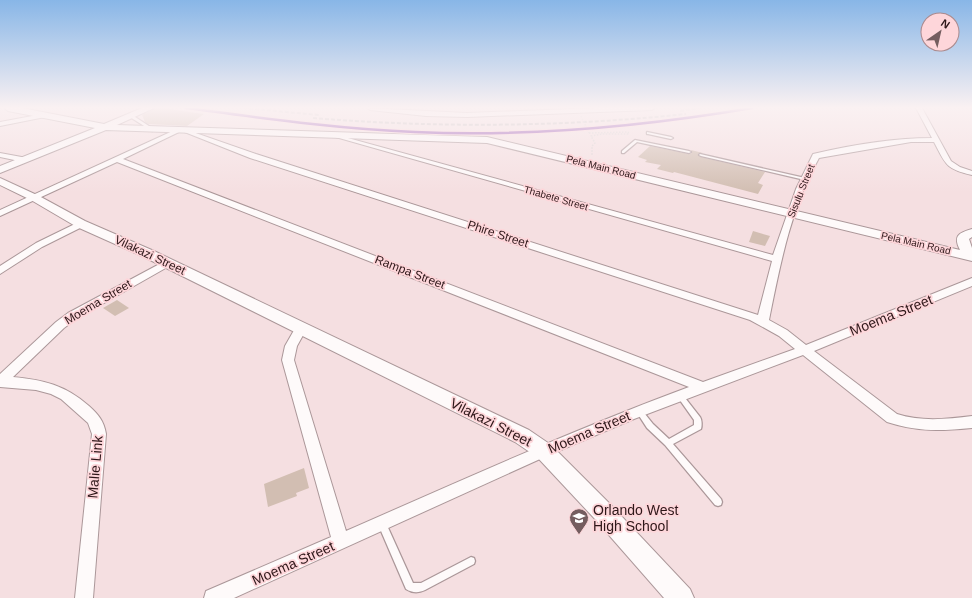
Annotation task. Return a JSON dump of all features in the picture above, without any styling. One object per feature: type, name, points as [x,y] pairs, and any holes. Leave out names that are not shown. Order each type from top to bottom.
[{"type":"main road","points":[[0,170],[86,136]]},
{"type":"main road","name":"Pela Main Road","points":[[335,136],[487,140],[971,258]]},
{"type":"main road","name":"Vilakazi Street","points":[[0,181],[35,198],[81,224],[167,263],[522,436],[544,451],[602,511],[681,598]]},
{"type":"main road","points":[[971,258],[963,243],[963,238],[972,233]]},
{"type":"street","points":[[0,214],[116,159],[170,136]]},
{"type":"street","name":"Phire Street","points":[[195,136],[253,156],[763,320],[805,350],[892,418],[906,424],[929,426],[972,422]]},
{"type":"street","name":"Thabete Street","points":[[335,136],[776,259]]},
{"type":"street","points":[[934,136],[951,166],[972,173]]},
{"type":"street","name":"Sisulu Street","points":[[763,320],[776,259],[791,214],[814,160],[820,154],[911,140],[936,140]]},
{"type":"street","points":[[0,155],[24,160]]},
{"type":"street","name":"Rampa Street","points":[[116,159],[702,387]]},
{"type":"street","points":[[0,271],[38,245],[81,224]]},
{"type":"street","name":"Moema Street","points":[[0,382],[60,325],[72,316],[167,263]]},
{"type":"street","name":"Moema Street","points":[[213,598],[544,451],[638,411],[805,350],[971,283]]},
{"type":"street","points":[[301,328],[291,346],[288,360],[341,542]]},
{"type":"street","name":"Malie Link","points":[[0,382],[46,386],[61,392],[80,405],[98,425],[99,434],[84,598]]},
{"type":"lane","points":[[654,144],[661,136],[671,138]]},
{"type":"lane","points":[[623,152],[636,140],[689,152]]},
{"type":"lane","points":[[701,155],[805,180]]},
{"type":"lane","points":[[668,443],[698,427],[698,419],[680,395]]},
{"type":"lane","points":[[638,411],[650,426],[668,443],[718,502]]},
{"type":"lane","points":[[382,524],[409,586],[412,588],[422,587],[472,561]]},
{"type":"path","points":[[592,136],[595,143],[592,146],[591,155],[593,158]]},
{"type":"building","points":[[650,146],[689,154],[692,153],[691,150],[703,153],[698,154],[701,157],[765,172],[758,183],[763,185],[758,194],[657,169],[661,165],[645,162],[647,160],[638,157]]},
{"type":"building","points":[[753,231],[770,236],[765,246],[749,242]]},
{"type":"building","points":[[117,300],[129,308],[115,316],[103,308]]},
{"type":"building","points":[[304,468],[309,488],[296,493],[297,496],[268,507],[264,484]]},
{"type":"place","name":"Orlando West High School","points":[[579,535]]}]
